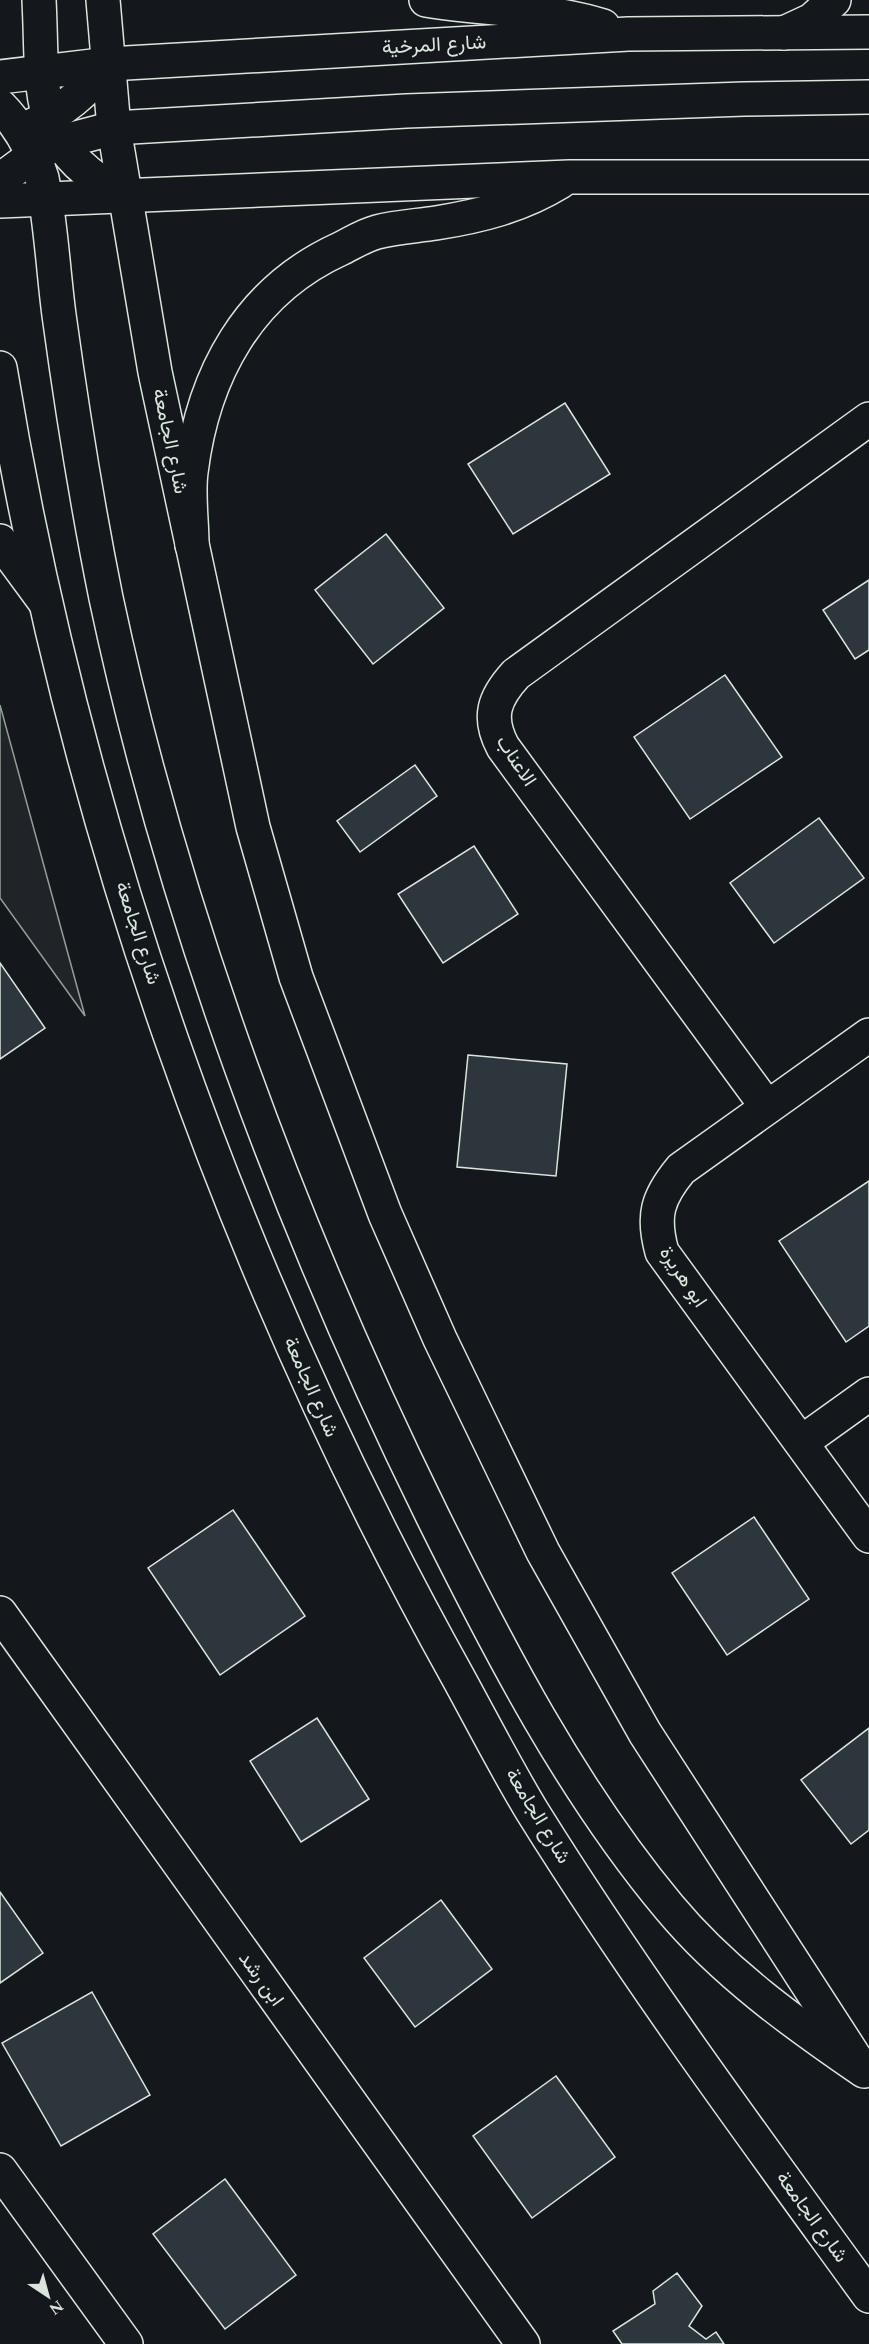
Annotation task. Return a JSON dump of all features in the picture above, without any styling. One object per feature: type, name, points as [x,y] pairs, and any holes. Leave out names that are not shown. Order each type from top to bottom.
[{"type":"main road","points":[[0,180],[27,131],[42,71],[39,0]]},
{"type":"main road","name":"شارع الجامعة","points":[[103,0],[114,128],[155,372],[253,827],[296,977],[385,1214],[440,1339],[543,1552],[645,1733],[866,2075]]},
{"type":"main road","points":[[426,0],[460,6],[543,12],[586,21],[628,34]]},
{"type":"main road","points":[[784,33],[812,20],[834,0]]},
{"type":"main road","name":"شارع المرخية","points":[[0,77],[109,64],[628,34],[869,32]]},
{"type":"main road","points":[[27,131],[66,108],[88,89],[109,64]]},
{"type":"main road","points":[[27,131],[406,111],[869,97]]},
{"type":"main road","points":[[27,131],[97,182],[126,197]]},
{"type":"main road","points":[[27,131],[46,201],[80,467],[108,605],[142,742],[180,878],[223,1012],[274,1156],[331,1296],[393,1435],[460,1571],[532,1705],[621,1846],[672,1911],[731,1971],[795,2024],[866,2075]]},
{"type":"main road","points":[[192,545],[191,474],[205,407],[226,352],[245,323],[275,293],[298,273],[327,255],[376,232],[486,214],[533,198],[569,177]]},
{"type":"main road","points":[[0,201],[46,201],[569,177],[869,177]]},
{"type":"main road","name":"شارع الجامعة","points":[[0,368],[16,464],[45,602],[110,850],[206,1138],[276,1308],[355,1483],[408,1588],[530,1806],[657,2003],[869,2296]]},
{"type":"main road","name":"الاعناب","points":[[767,1107],[503,747],[495,732],[496,703],[501,690],[516,674],[869,419]]},
{"type":"main road","points":[[0,541],[45,602]]},
{"type":"main road","name":"ابو هريرة","points":[[869,1035],[681,1169],[667,1186],[659,1204],[655,1226],[662,1252],[869,1536]]},
{"type":"main road","points":[[802,1442],[869,1394]]},
{"type":"main road","name":"ابن رشد","points":[[0,1613],[523,2344]]},
{"type":"main road","points":[[0,2170],[126,2344]]},
{"type":"shaded area","points":[[0,705],[85,1016],[0,898]]},
{"type":"building","points":[[565,403],[610,474],[513,534],[468,464]]},
{"type":"building","points":[[386,534],[444,608],[373,664],[315,590]]},
{"type":"building","points":[[869,580],[869,650],[855,659],[823,610]]},
{"type":"building","points":[[725,675],[782,757],[690,819],[634,737]]},
{"type":"building","points":[[415,765],[437,796],[360,852],[337,821]]},
{"type":"building","points":[[819,818],[864,878],[774,943],[730,883]]},
{"type":"building","points":[[474,846],[518,914],[443,963],[398,894]]},
{"type":"building","points":[[0,963],[45,1028],[0,1059]]},
{"type":"building","points":[[468,1055],[567,1064],[556,1176],[457,1167]]},
{"type":"building","points":[[869,1181],[869,1326],[846,1342],[779,1241]]},
{"type":"building","points":[[233,1510],[305,1616],[220,1675],[148,1568]]},
{"type":"building","points":[[754,1517],[809,1599],[727,1655],[672,1573]]},
{"type":"building","points":[[317,1718],[369,1799],[301,1842],[250,1761]]},
{"type":"building","points":[[869,1728],[869,1830],[851,1844],[801,1780]]},
{"type":"building","points":[[0,1892],[43,1953],[0,1983]]},
{"type":"building","points":[[441,1900],[492,1969],[415,2027],[364,1958]]},
{"type":"building","points":[[92,1992],[150,2095],[61,2146],[2,2043]]},
{"type":"building","points":[[556,2076],[615,2157],[532,2218],[473,2136]]},
{"type":"building","points":[[225,2179],[296,2275],[225,2329],[153,2234]]},
{"type":"building","points":[[677,2273],[702,2306],[689,2326],[706,2339],[716,2332],[724,2344],[622,2344],[613,2331],[655,2304],[653,2291]]}]
